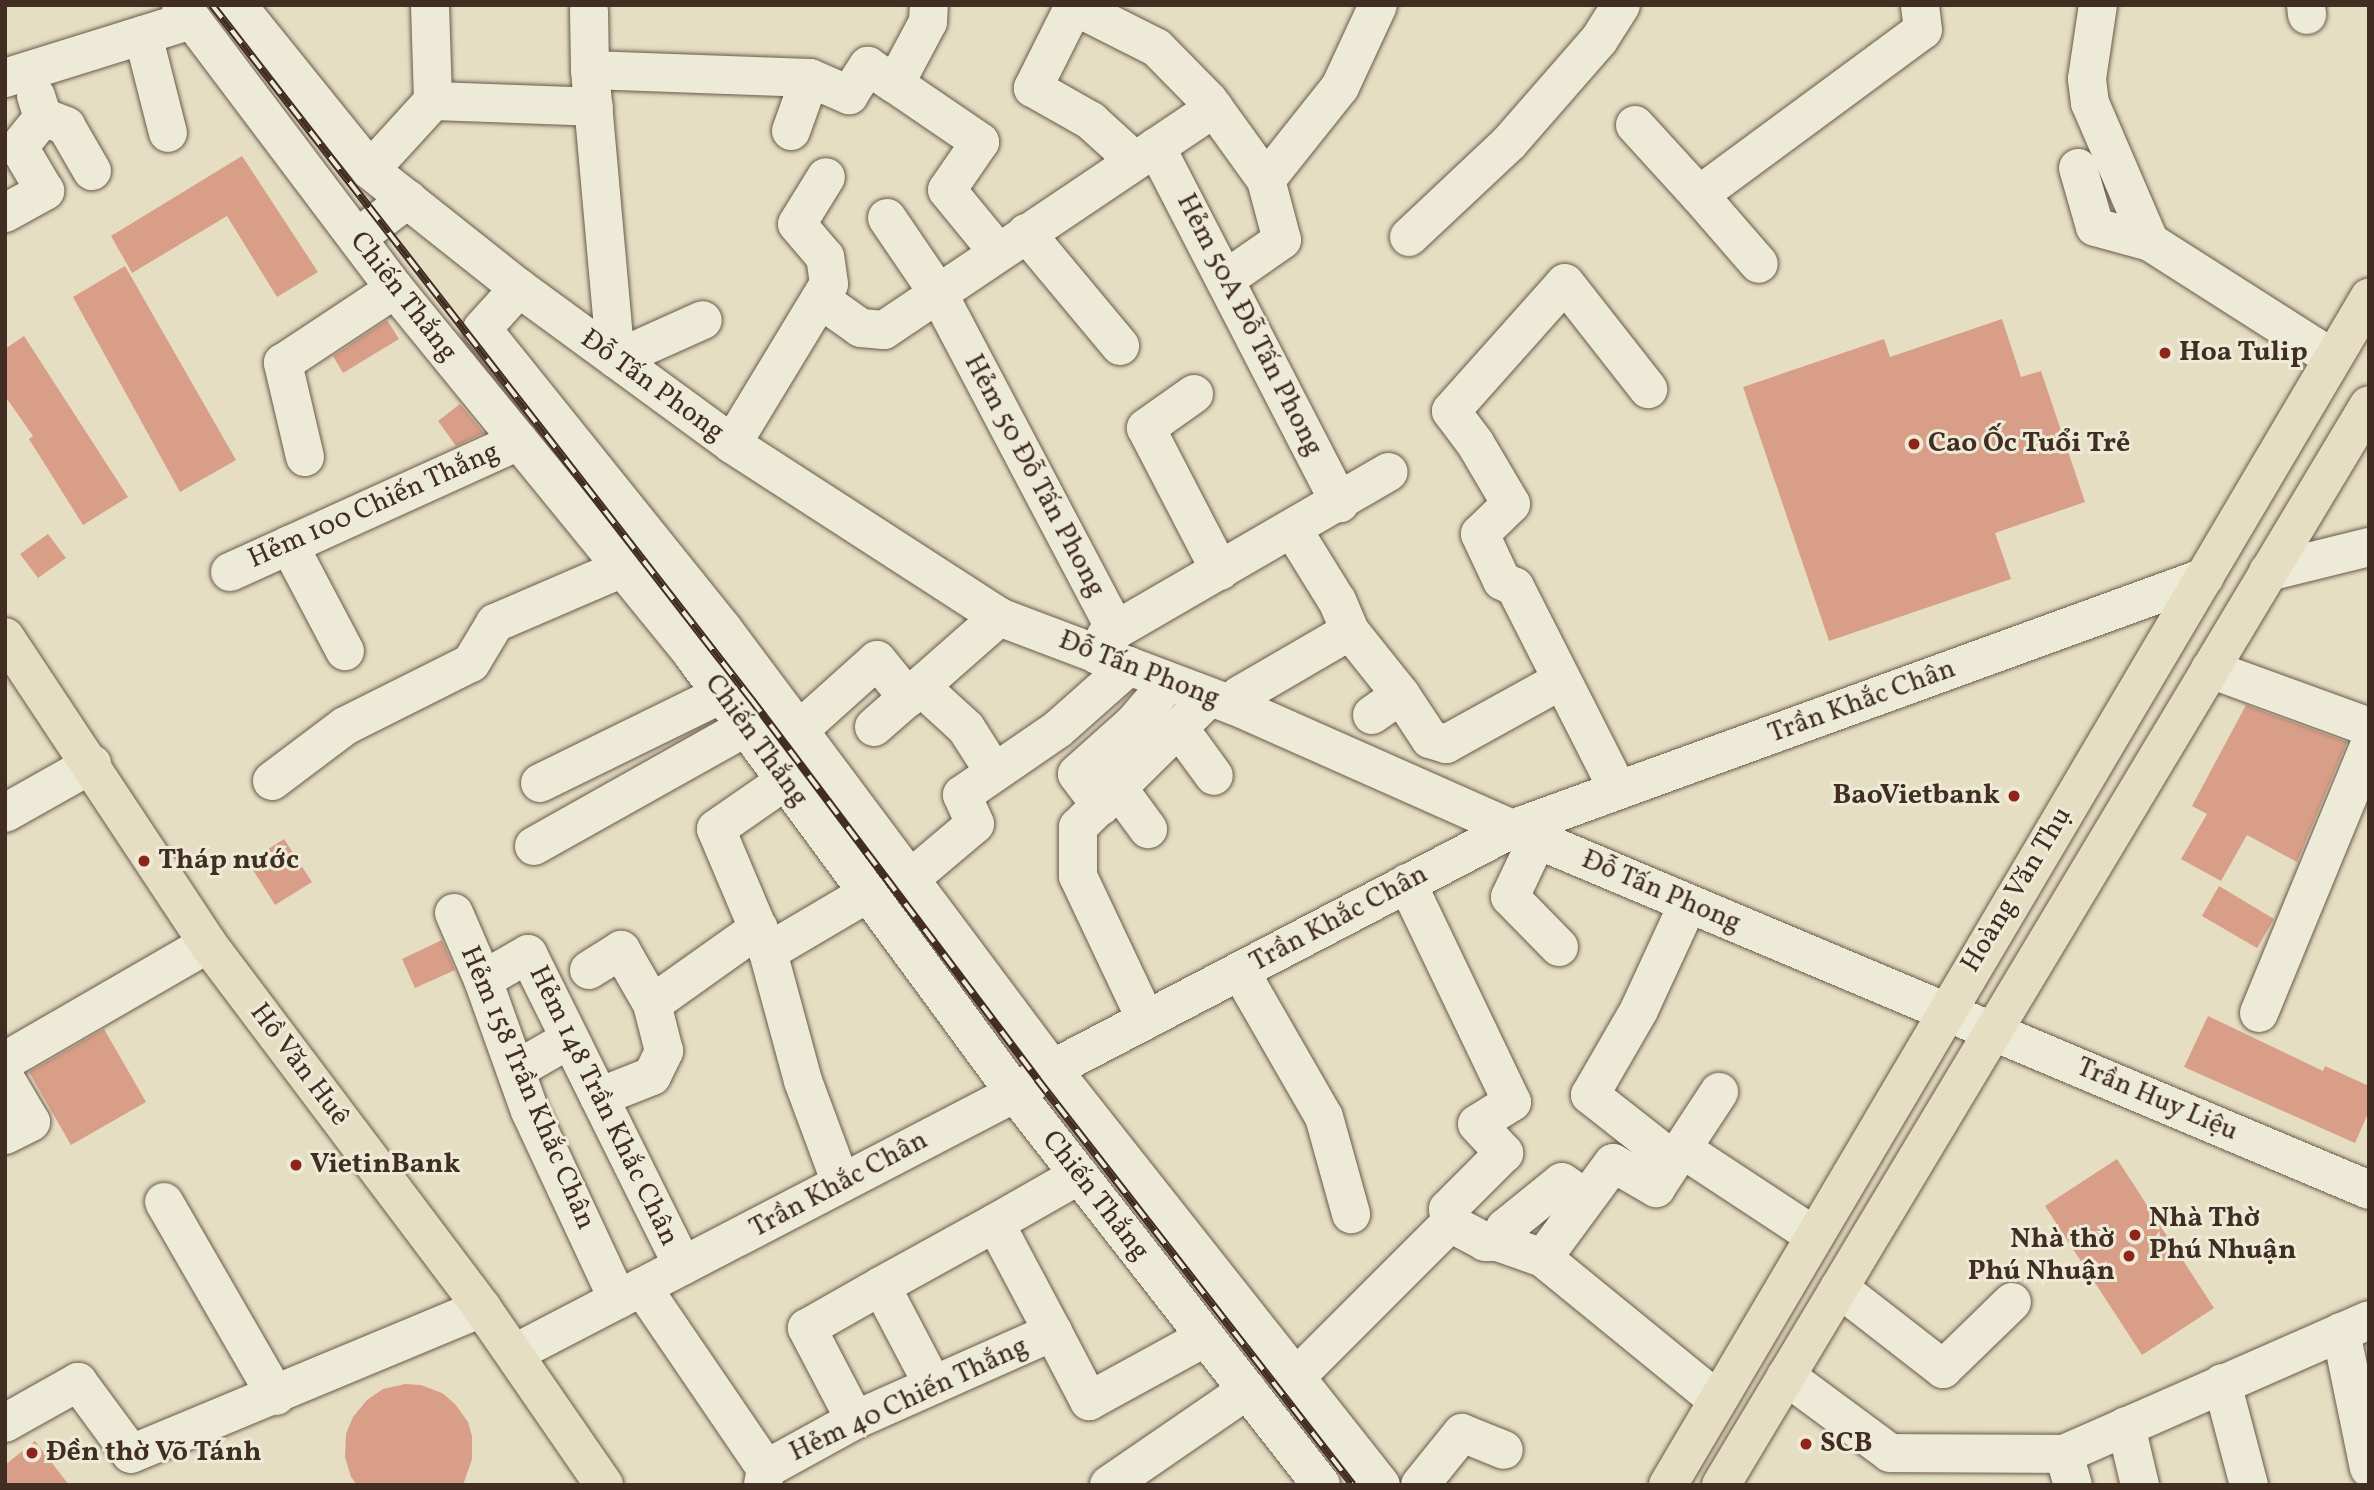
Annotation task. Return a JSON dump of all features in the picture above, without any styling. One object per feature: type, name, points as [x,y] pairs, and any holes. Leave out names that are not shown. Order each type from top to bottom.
[{"type":"main road","name":"Hoàng Văn Thụ","points":[[1668,1485],[1945,1011],[2369,298]]},
{"type":"main road","name":"Hoàng Văn Thụ","points":[[1721,1485],[2369,405]]},
{"type":"main road","name":"Hồ Văn Huê","points":[[5,637],[92,764],[208,944],[482,1308],[604,1485]]},
{"type":"street","name":"Đỗ Tấn Phong","points":[[237,5],[370,170],[519,288],[732,444],[999,617],[1114,650],[1168,682],[1222,702],[1524,834],[1945,1011]]},
{"type":"street","points":[[430,5],[433,101]]},
{"type":"street","points":[[895,84],[928,22],[929,5]]},
{"type":"street","points":[[1266,180],[1340,87],[1378,5]]},
{"type":"street","points":[[1409,237],[1509,143],[1599,40],[1620,5]]},
{"type":"street","points":[[1699,195],[1923,30],[1920,5]]},
{"type":"street","points":[[2098,5],[2087,79],[2090,103],[2150,242]]},
{"type":"street","points":[[1073,6],[1157,48],[1214,108],[1266,180],[1282,240],[1226,279]]},
{"type":"street","name":"Hẻm 50A Đỗ Tấn Phong","points":[[1073,6],[1033,88],[1146,154],[1226,279],[1340,503]]},
{"type":"street","points":[[589,11],[592,89],[616,359],[703,320]]},
{"type":"street","points":[[92,171],[66,125],[43,117],[16,75],[144,35],[186,12]]},
{"type":"street","name":"Chiến Thắng","points":[[186,12],[395,289],[623,568],[722,694],[1015,1093],[1317,1480]]},
{"type":"street","points":[[144,35],[168,133]]},
{"type":"street","points":[[370,170],[433,101],[592,89],[810,78],[849,95],[868,66],[980,142],[947,190],[1012,242],[1120,346]]},
{"type":"street","points":[[791,131],[810,78]]},
{"type":"street","points":[[820,299],[861,328],[884,330],[1214,108]]},
{"type":"street","points":[[5,213],[45,191],[19,147],[43,117]]},
{"type":"street","points":[[1635,125],[1759,264]]},
{"type":"street","points":[[2078,169],[2095,227],[2150,242],[2332,358]]},
{"type":"street","points":[[732,444],[828,284],[825,257],[797,225],[827,177]]},
{"type":"street","points":[[356,238],[408,199]]},
{"type":"street","name":"Hẻm 50 Đỗ Tấn Phong","points":[[887,218],[937,293],[1114,650]]},
{"type":"street","points":[[1618,790],[1515,587],[1502,581],[1480,534],[1511,504],[1475,443],[1451,411],[1564,283],[1648,389]]},
{"type":"street","name":"Chiến Thắng","points":[[519,288],[482,329],[723,629],[1052,1069],[1381,1485]]},
{"type":"street","points":[[305,457],[283,363],[395,289]]},
{"type":"street","points":[[1194,394],[1146,428],[1220,571]]},
{"type":"street","name":"Hẻm 100 Chiến Thắng","points":[[230,572],[519,441]]},
{"type":"street","points":[[910,879],[975,824],[962,794],[1058,729],[1114,650],[1220,571],[1389,472]]},
{"type":"street","points":[[1293,530],[1337,601],[1386,705],[1430,739],[1446,744],[1562,680]]},
{"type":"street","points":[[289,545],[345,651]]},
{"type":"street","points":[[2268,572],[2369,547]]},
{"type":"street","points":[[272,781],[345,726],[471,663],[495,623],[623,568]]},
{"type":"street","name":"Trần Khắc Chân","points":[[514,1353],[1015,1093],[1052,1069],[1407,883],[1524,834],[1618,790],[2205,577]]},
{"type":"street","points":[[874,727],[999,617]]},
{"type":"street","points":[[1146,1020],[1078,876],[1099,807],[1180,728],[1350,631]]},
{"type":"street","points":[[798,731],[877,660],[914,692],[966,728],[994,772]]},
{"type":"street","points":[[2210,669],[2369,727]]},
{"type":"street","points":[[1148,829],[1099,807],[1077,774],[1133,724],[1168,682]]},
{"type":"street","points":[[540,783],[722,694]]},
{"type":"street","points":[[534,846],[746,727]]},
{"type":"street","points":[[1180,728],[1214,776]]},
{"type":"street","points":[[2259,1013],[2369,746]]},
{"type":"street","points":[[5,813],[92,764]]},
{"type":"street","points":[[785,781],[716,829],[763,940],[803,1081],[841,1183]]},
{"type":"street","points":[[1524,834],[1510,897],[1559,947]]},
{"type":"street","points":[[1407,883],[1513,1102],[1478,1124],[1504,1153],[1448,1209],[1450,1223]]},
{"type":"street","points":[[652,1004],[763,940],[868,893]]},
{"type":"street","points":[[1688,904],[1639,1010],[1590,1096],[1679,1155],[1814,1235]]},
{"type":"street","name":"Hẻm 158 Trần Khắc Chân","points":[[454,913],[483,980],[530,1111],[630,1294],[765,1477]]},
{"type":"street","points":[[5,1061],[208,944]]},
{"type":"street","points":[[589,970],[621,950],[652,1004],[664,1051],[652,1076],[598,1097]]},
{"type":"street","name":"Hẻm 148 Trần Khắc Chân","points":[[483,980],[527,954],[683,1266]]},
{"type":"street","points":[[1240,971],[1324,1117],[1351,1214]]},
{"type":"street","name":"Trần Huy Liệu","points":[[1945,1011],[2369,1190]]},
{"type":"street","points":[[516,1070],[570,1039]]},
{"type":"street","points":[[5,1078],[31,1122],[5,1135]]},
{"type":"street","points":[[1543,1258],[1613,1163],[1656,1188],[1719,1091]]},
{"type":"street","points":[[855,1420],[807,1328],[1079,1175]]},
{"type":"street","points":[[1498,1242],[1505,1228],[1562,1182],[1586,1199]]},
{"type":"street","points":[[164,1202],[276,1396]]},
{"type":"street","name":"Hẻm 40 Chiến Thắng","points":[[995,1223],[1089,1401],[1206,1337]]},
{"type":"street","points":[[1450,1223],[1485,1242],[1498,1242],[1543,1258],[1717,1400]]},
{"type":"street","points":[[1296,1377],[1450,1223]]},
{"type":"street","points":[[881,1286],[933,1385]]},
{"type":"street","points":[[1839,1288],[1943,1369],[2012,1302]]},
{"type":"street","points":[[5,1423],[78,1382],[131,1454],[276,1396],[482,1308]]},
{"type":"street","points":[[1786,1376],[1896,1469],[2068,1469],[2126,1426],[2355,1326],[2369,1468]]},
{"type":"street","name":"Hẻm 40 Chiến Thắng","points":[[765,1477],[855,1420],[1053,1332]]},
{"type":"street","points":[[2222,1383],[2249,1485]]},
{"type":"street","points":[[1109,1485],[1247,1390]]},
{"type":"street","points":[[2126,1426],[2140,1485]]},
{"type":"street","points":[[1420,1485],[1462,1433],[1504,1450]]},
{"type":"building","points":[[242,156],[318,272],[277,297],[227,216],[132,273],[111,236]]},
{"type":"building","points":[[125,266],[236,460],[180,492],[73,297]]},
{"type":"building","name":"Cao Ốc Tuổi Trẻ","points":[[2002,319],[2021,377],[2041,371],[2085,502],[1995,533],[2011,579],[1829,641],[1743,387],[1884,339],[1890,357]]},
{"type":"building","points":[[387,320],[399,339],[343,373],[333,356]]},
{"type":"building","points":[[24,336],[128,497],[83,525],[29,439],[33,436],[5,396],[5,349]]},
{"type":"building","points":[[460,404],[484,433],[456,446],[438,421]]},
{"type":"building","points":[[48,534],[66,558],[38,578],[20,554]]},
{"type":"building","points":[[2246,705],[2347,742],[2297,862],[2247,835],[2221,881],[2181,859],[2207,814],[2192,806]]},
{"type":"building","points":[[284,839],[312,882],[275,905],[248,862]]},
{"type":"building","points":[[2219,886],[2274,919],[2257,948],[2202,916]]},
{"type":"building","points":[[442,940],[455,970],[415,988],[402,959]]},
{"type":"building","points":[[2208,1016],[2323,1071],[2325,1066],[2369,1086],[2369,1111],[2355,1143],[2184,1067]]},
{"type":"building","points":[[104,1029],[146,1102],[71,1145],[29,1072]]},
{"type":"building","name":"Nhà thờ Phú Nhuận","points":[[2117,1159],[2214,1308],[2142,1355],[2045,1206]]},
{"type":"building","points":[[405,1384],[421,1385],[442,1393],[455,1404],[468,1422],[472,1436],[472,1459],[463,1485],[357,1485],[351,1477],[345,1457],[346,1434],[353,1417],[367,1400],[383,1389]]},
{"type":"building","name":"Đền thờ Võ Tánh","points":[[35,1441],[69,1485],[5,1485],[5,1465]]},
{"type":"railway","points":[[212,5],[751,699],[1037,1079],[1353,1485]]},
{"type":"place","name":"Hoa Tulip","points":[[2165,353]]},
{"type":"place","name":"Cao Ốc Tuổi Trẻ","points":[[1914,444]]},
{"type":"place","name":"BaoVietbank","points":[[2014,796]]},
{"type":"place","name":"Tháp nước","points":[[144,861]]},
{"type":"place","name":"VietinBank","points":[[296,1165]]},
{"type":"place","name":"Nhà Thờ Phú Nhuận","points":[[2135,1235]]},
{"type":"place","name":"Nhà thờ Phú Nhuận","points":[[2129,1256]]},
{"type":"place","name":"SCB","points":[[1806,1444]]},
{"type":"place","name":"Đền thờ Võ Tánh","points":[[32,1453]]}]
